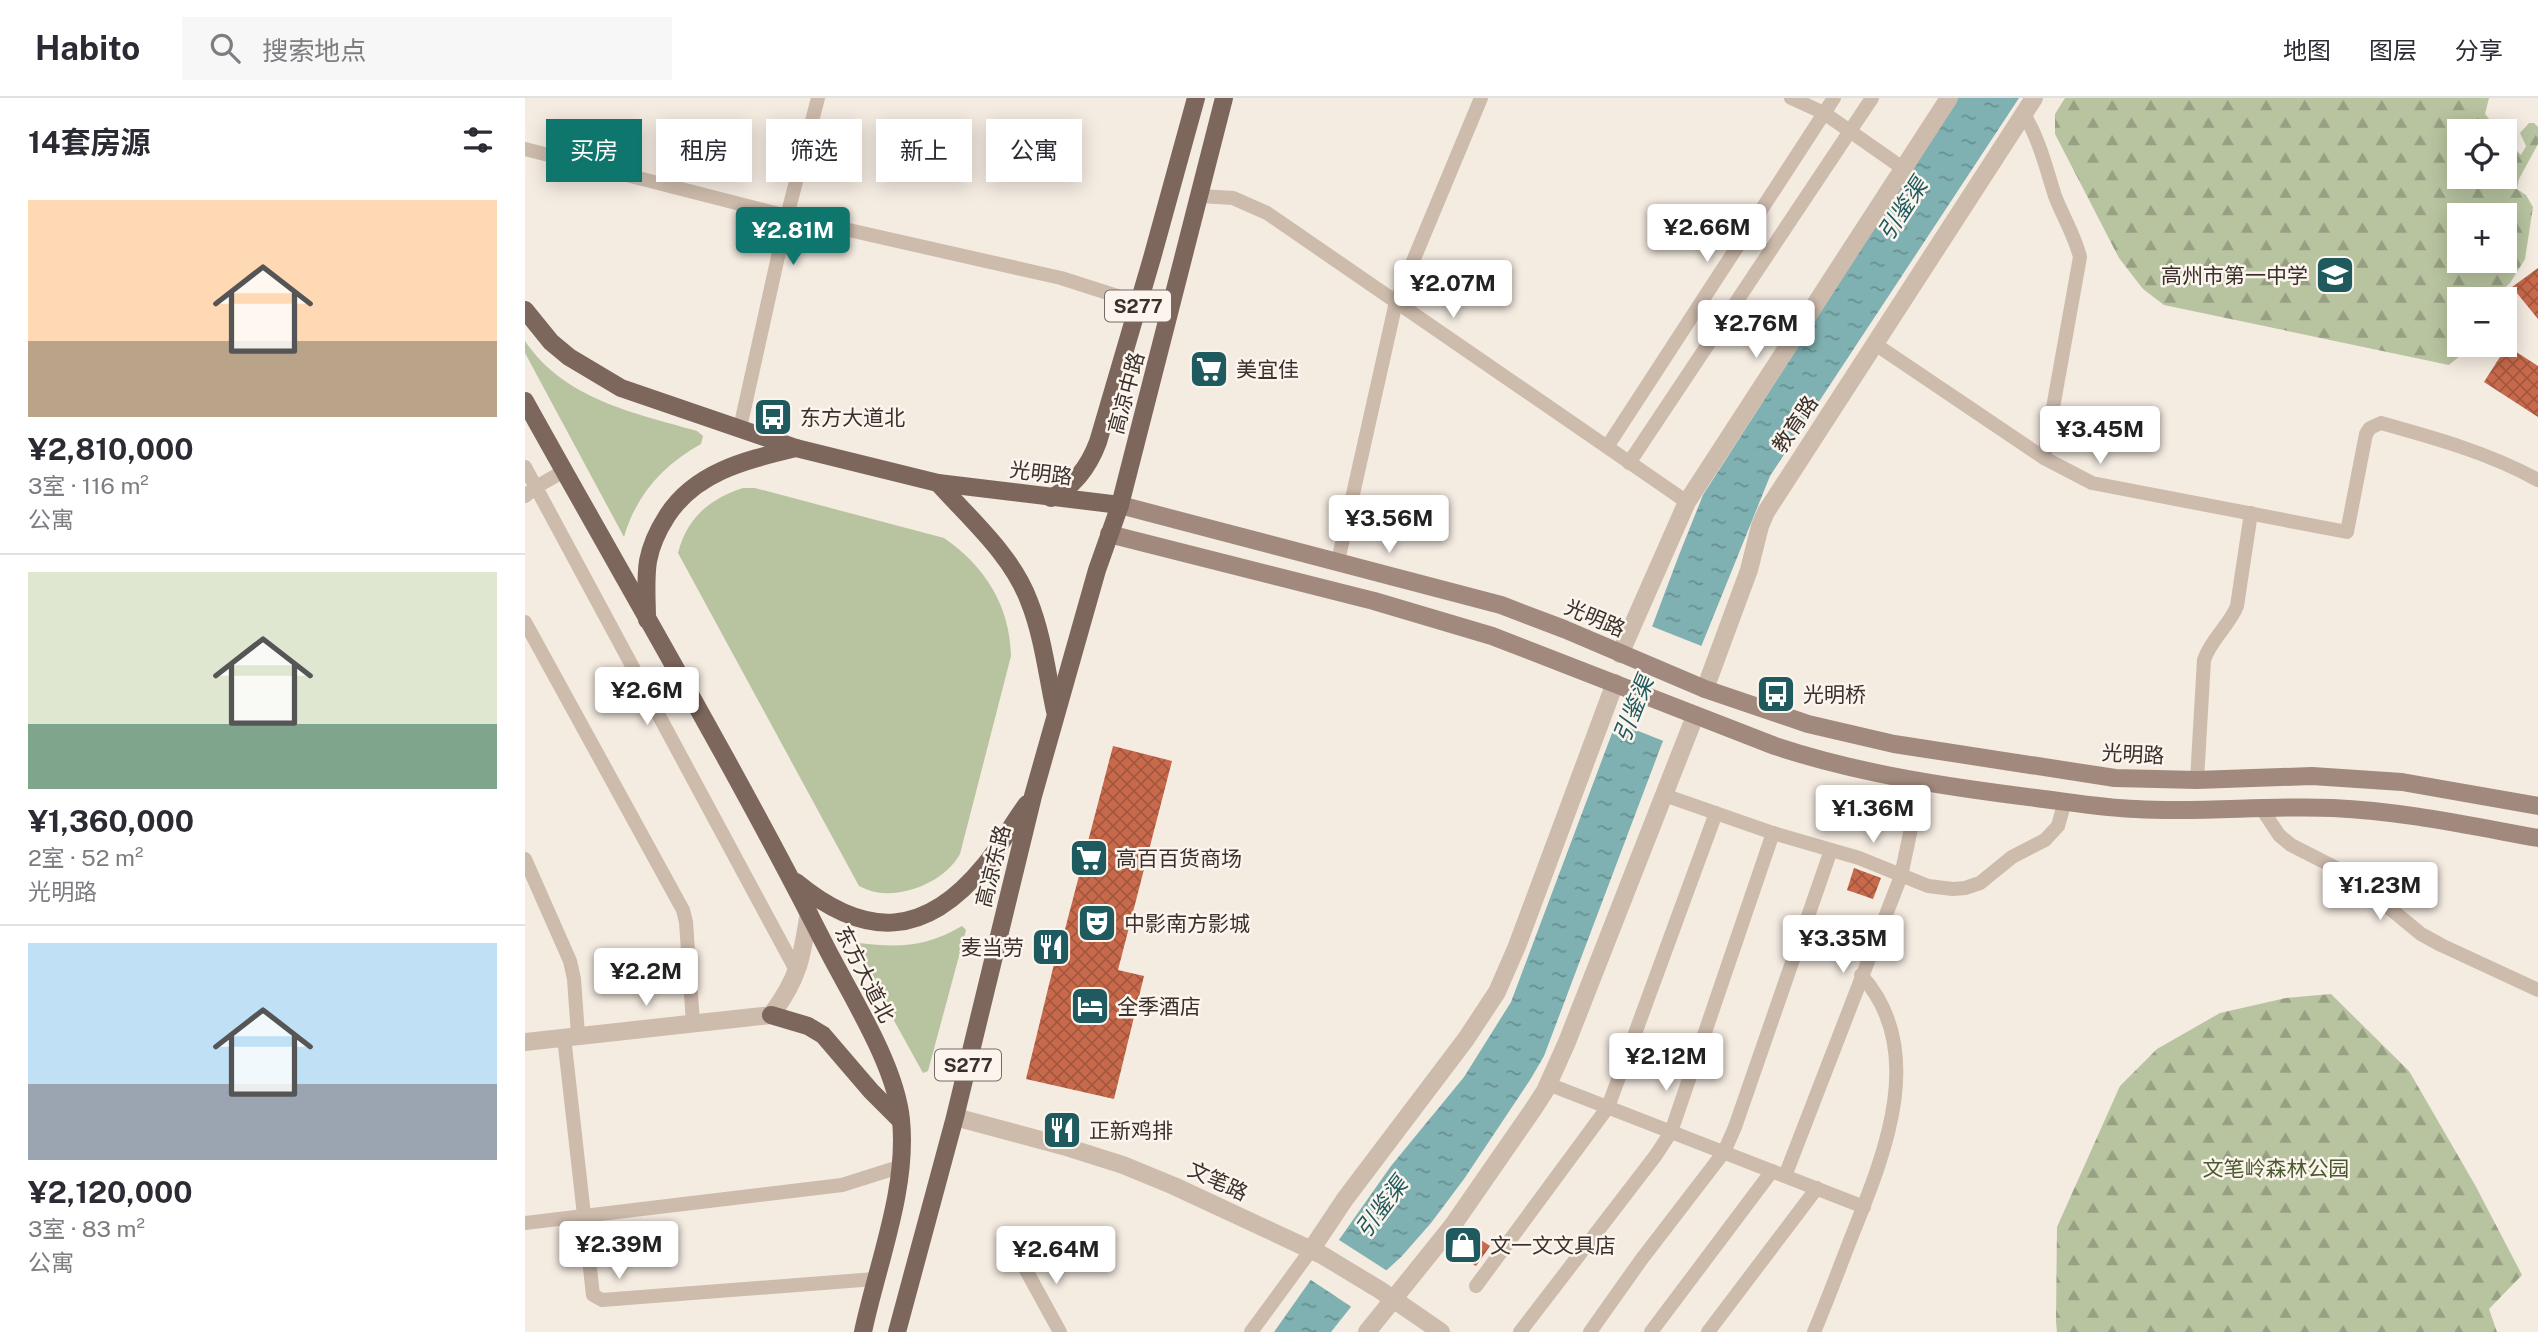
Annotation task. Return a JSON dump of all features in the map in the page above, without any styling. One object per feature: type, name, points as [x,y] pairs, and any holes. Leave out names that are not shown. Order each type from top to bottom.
[{"type":"main road","name":"高凉中路","points":[[1051,498],[1068,488],[1085,470],[1093,455],[1196,98]]},
{"type":"main road","name":"高凉中路","points":[[1109,534],[1120,505],[1224,98]]},
{"type":"main road","points":[[1152,258],[1183,265]]},
{"type":"main road","name":"光明路","points":[[525,310],[551,342],[593,373],[643,397],[796,448],[938,483],[1120,505],[1500,605],[1700,687],[1808,724],[1894,744],[2115,778],[2312,776],[2402,782],[2538,806]]},
{"type":"main road","name":"东方大道北","points":[[525,401],[791,877],[893,1079],[901,1121]]},
{"type":"main road","points":[[647,621],[648,561],[660,526],[674,505],[705,477],[746,461],[796,448]]},
{"type":"main road","name":"S277","points":[[938,483],[995,546],[1021,585],[1029,601],[1040,638],[1055,714]]},
{"type":"main road","points":[[1109,534],[1374,601],[1492,636],[1689,714],[1810,757],[1921,781],[2098,807],[2155,810],[2260,806],[2380,812],[2538,838]]},
{"type":"main road","name":"高凉东路","points":[[897,1332],[955,1117],[1033,796],[1109,534]]},
{"type":"main road","points":[[1246,569],[1256,539]]},
{"type":"main road","name":"S277","points":[[791,877],[833,908],[860,919],[892,923],[927,915],[950,901],[977,874],[1033,796]]},
{"type":"main road","points":[[771,1014],[808,1026],[823,1035],[901,1121]]},
{"type":"main road","name":"S277","points":[[863,1332],[895,1197],[901,1121]]},
{"type":"street","points":[[740,428],[787,216],[818,98]]},
{"type":"street","points":[[1338,561],[1396,302],[1481,98]]},
{"type":"street","points":[[1791,98],[1824,113],[1904,169]]},
{"type":"street","points":[[1607,447],[1834,98]]},
{"type":"street","points":[[1629,463],[1872,98]]},
{"type":"street","points":[[1620,654],[1687,502],[1949,98]]},
{"type":"street","name":"教育路","points":[[1700,687],[1749,570],[1766,512],[2034,98]]},
{"type":"street","points":[[2024,114],[2035,133],[2056,198],[2080,257],[2045,458]]},
{"type":"street","points":[[525,149],[787,216],[1061,278],[1139,303]]},
{"type":"street","points":[[1200,197],[1233,198],[1250,204],[1283,224],[1687,502]]},
{"type":"street","points":[[1875,344],[2045,458],[2092,483],[2347,531],[2367,434],[2370,428],[2381,423],[2434,437],[2520,470],[2538,480]]},
{"type":"street","points":[[525,467],[531,491],[797,972]]},
{"type":"street","points":[[531,491],[564,471]]},
{"type":"street","points":[[2197,779],[2204,660],[2237,606],[2251,513]]},
{"type":"street","points":[[525,622],[683,910],[693,1023]]},
{"type":"street","points":[[1251,1332],[1316,1252],[1345,1199],[1491,1002],[1517,946],[1621,685]]},
{"type":"street","points":[[1367,1332],[1387,1295],[1453,1225],[1548,1084],[1664,795],[1689,714]]},
{"type":"street","points":[[1651,1332],[1779,1173],[1901,876],[1921,781]]},
{"type":"street","points":[[1664,795],[1868,862],[1901,876],[1935,887],[1953,889],[1973,886],[2012,857],[2045,840],[2058,826],[2065,801]]},
{"type":"street","points":[[2260,806],[2279,835],[2291,845],[2357,880],[2421,934],[2538,990]]},
{"type":"street","points":[[1476,1286],[1608,1107],[1716,813]]},
{"type":"street","points":[[1520,1332],[1671,1132],[1773,833]]},
{"type":"street","points":[[1591,1332],[1641,1260],[1724,1152],[1831,850]]},
{"type":"street","points":[[525,859],[570,961],[574,979],[571,1036],[593,1295],[600,1300],[875,1279]]},
{"type":"street","points":[[525,1042],[771,1014],[790,989],[797,972],[809,912]]},
{"type":"street","points":[[1814,1332],[1864,1207],[1894,1114],[1897,1055],[1879,998],[1861,975]]},
{"type":"street","points":[[1548,1084],[1864,1207]]},
{"type":"street","name":"文笔路","points":[[955,1117],[1123,1165],[1174,1186],[1316,1252],[1441,1332]]},
{"type":"street","points":[[525,1223],[842,1185],[899,1167]]},
{"type":"street","points":[[1709,1332],[1817,1188]]},
{"type":"street","points":[[1021,1261],[1061,1332]]},
{"type":"green space","name":"高州市第一中学","points":[[2065,98],[2489,98],[2485,114],[2489,119],[2447,119],[2447,189],[2517,189],[2526,195],[2533,207],[2525,259],[2517,272],[2517,203],[2447,203],[2447,273],[2516,273],[2506,287],[2447,287],[2447,357],[2459,357],[2449,365],[2164,305],[2143,289],[2119,258],[2055,134],[2055,114]]},
{"type":"green space","name":"高州市第一中学","points":[[2529,123],[2534,123],[2538,127],[2538,144],[2519,179],[2517,189],[2517,151],[2521,155],[2526,146],[2520,133]]},
{"type":"green space","points":[[525,341],[541,361],[580,390],[625,410],[697,431],[703,436],[701,444],[675,461],[653,483],[636,508],[624,537],[525,353]]},
{"type":"green space","points":[[743,488],[755,488],[944,538],[972,561],[983,574],[1000,604],[1010,638],[1011,656],[960,854],[945,872],[923,885],[911,890],[887,893],[873,892],[859,886],[678,553],[687,530],[701,512],[720,498]]},
{"type":"green space","points":[[962,926],[966,930],[928,1071],[923,1073],[854,948],[859,943],[900,945],[924,942]]},
{"type":"green space","name":"文笔岭森林公园","points":[[2331,994],[2409,1071],[2475,1185],[2522,1275],[2489,1309],[2497,1332],[2057,1332],[2057,1227],[2120,1086],[2157,1049],[2220,1013],[2286,998]]},
{"type":"water","name":"引鉴渠","points":[[1958,98],[2019,98],[1770,476],[1661,746],[1544,1056],[1464,1179],[1431,1223],[1402,1256],[1362,1293],[1331,1332],[1274,1332],[1391,1166],[1464,1077],[1511,1002],[1703,495]]},
{"type":"pier","points":[[1651,626],[1704,647],[1666,742],[1613,721]]},
{"type":"pier","points":[[1336,1238],[1389,1272],[1353,1308],[1308,1278]]},
{"type":"building","points":[[2538,268],[2538,319],[2517,293],[2517,287],[2512,287]]},
{"type":"building","points":[[2517,352],[2538,366],[2538,417],[2484,382],[2500,357],[2517,357]]},
{"type":"building","points":[[1113,746],[1172,761],[1118,970],[1144,976],[1114,1099],[1026,1079]]},
{"type":"building","points":[[1854,868],[1881,878],[1873,899],[1847,890]]},
{"type":"building","points":[[1464,1229],[1490,1246],[1476,1266],[1449,1248]]},
{"type":"place","name":"高州市第一中学","points":[[2335,275]]},
{"type":"place","name":"美宜佳","points":[[1209,369]]},
{"type":"place","name":"东方大道北","points":[[773,417]]},
{"type":"place","name":"光明桥","points":[[1776,694]]},
{"type":"place","name":"高百百货商场","points":[[1089,858]]},
{"type":"place","name":"中影南方影城","points":[[1097,923]]},
{"type":"place","name":"麦当劳","points":[[1051,947]]},
{"type":"place","name":"全季酒店","points":[[1090,1006]]},
{"type":"place","name":"正新鸡排","points":[[1062,1130]]},
{"type":"place","name":"文一文文具店","points":[[1463,1245]]}]
